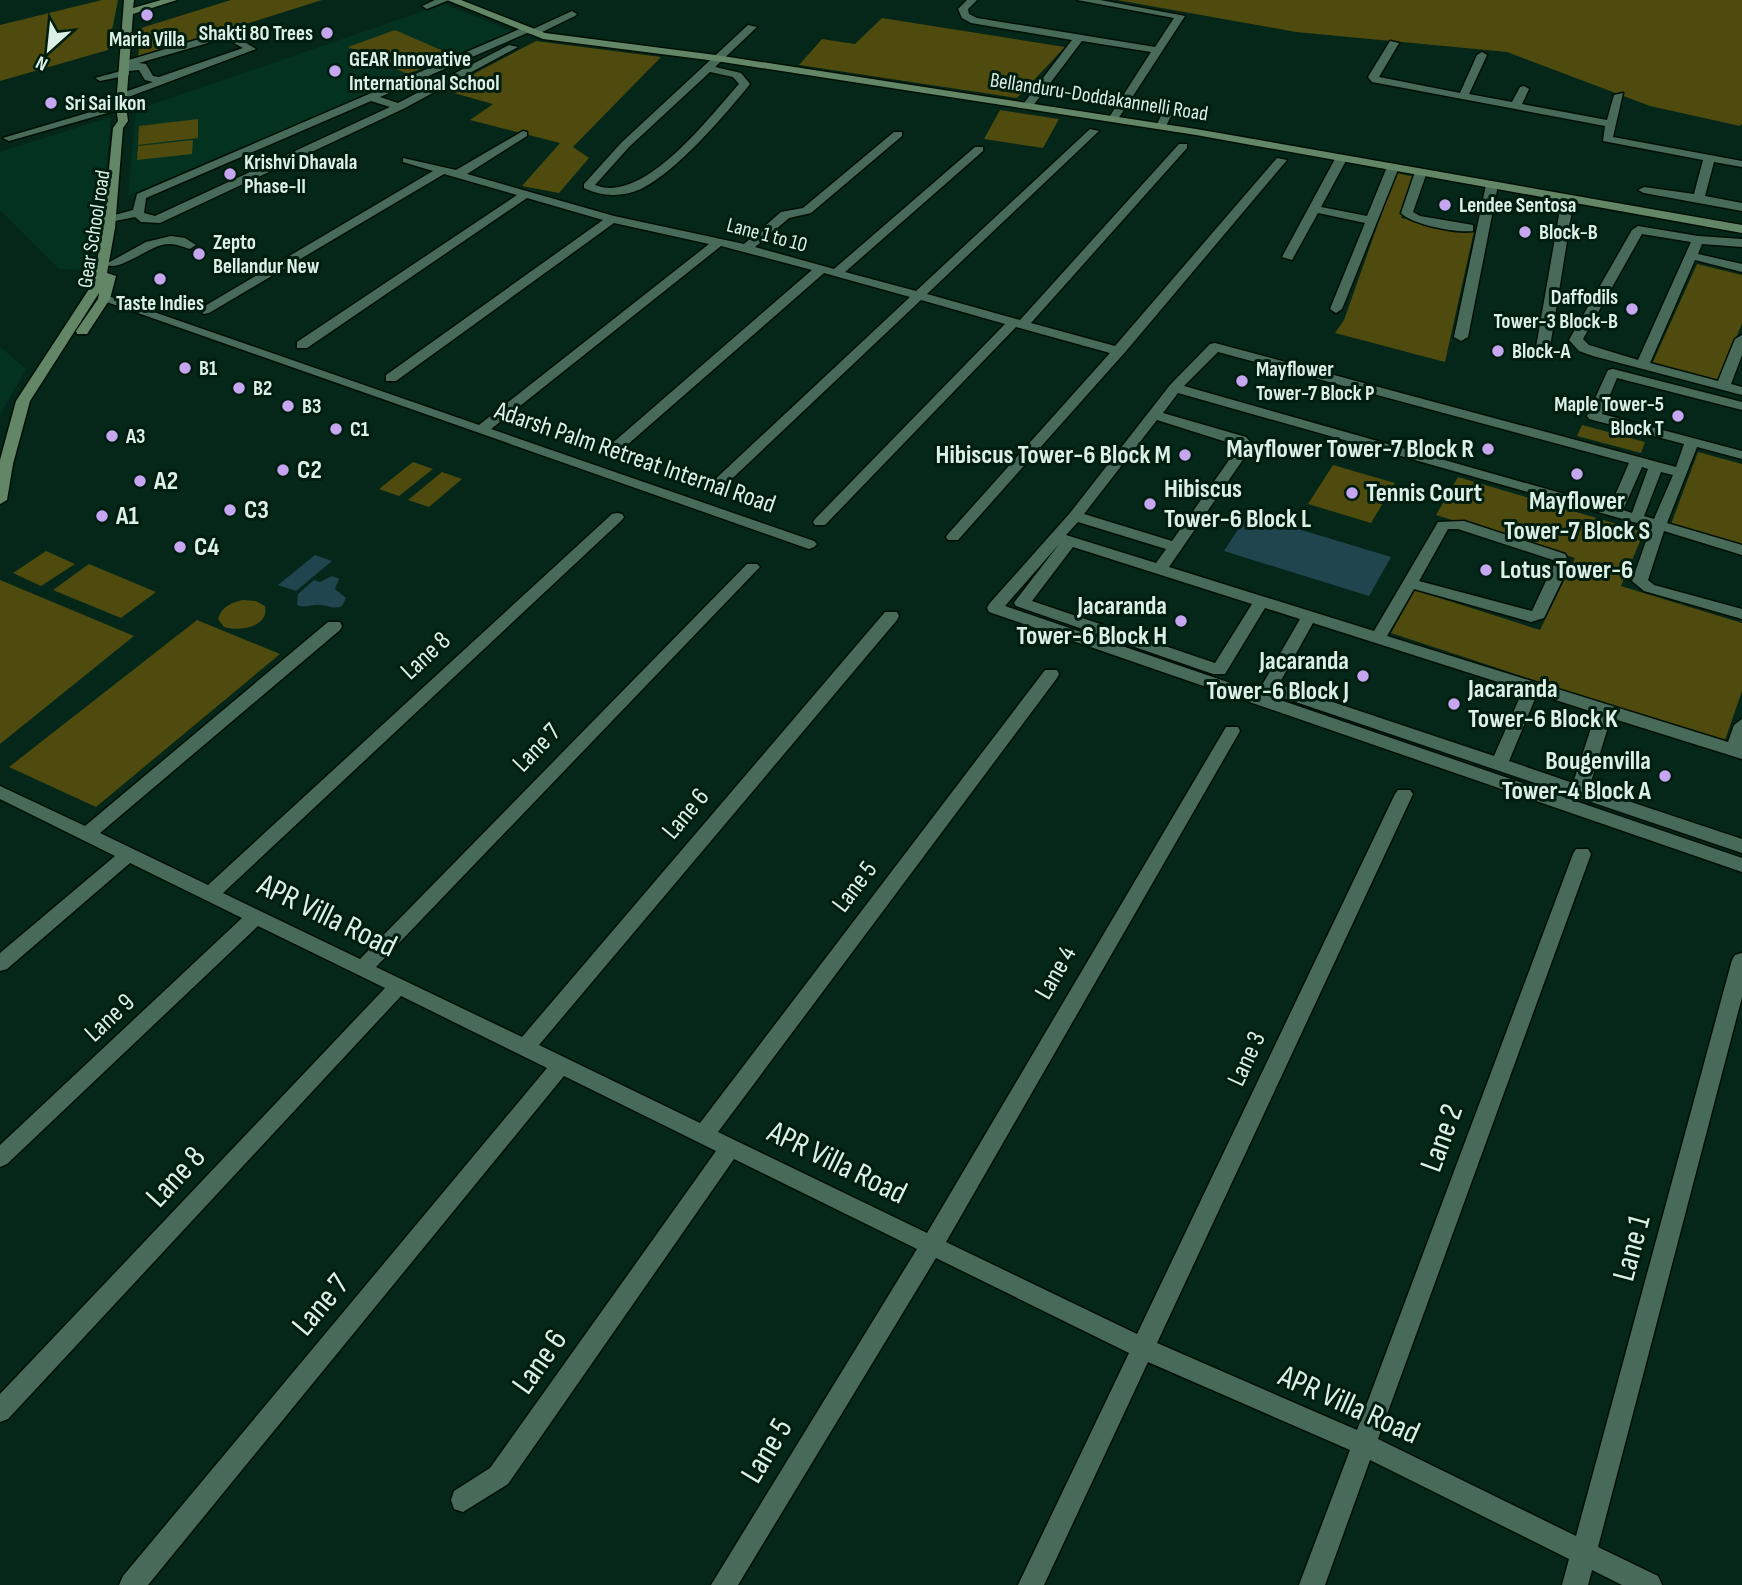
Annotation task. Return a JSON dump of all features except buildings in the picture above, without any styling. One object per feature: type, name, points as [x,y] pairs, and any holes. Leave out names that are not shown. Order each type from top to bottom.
[{"type":"street","name":"Gear School road","points":[[102,296],[100,277],[115,214],[129,127],[122,123],[122,97],[129,0]]},
{"type":"street","points":[[127,13],[172,0]]},
{"type":"street","points":[[427,6],[444,0]]},
{"type":"street","name":"Bellanduru-Doddakannelli Road","points":[[452,0],[532,32],[1161,126],[1742,229]]},
{"type":"street","points":[[972,0],[963,9],[965,16],[974,21],[1157,50]]},
{"type":"street","points":[[1082,0],[1180,16],[1113,119]]},
{"type":"street","points":[[532,32],[399,107],[165,216],[147,220],[141,218],[138,211],[141,196],[572,14]]},
{"type":"street","points":[[705,68],[737,75],[745,84],[669,162],[640,184],[609,192],[588,186],[625,145],[705,68],[752,27]]},
{"type":"street","points":[[100,78],[125,69],[226,34],[251,49],[160,80],[149,78],[142,66],[125,69]]},
{"type":"street","points":[[1028,105],[1079,38]]},
{"type":"street","points":[[1394,43],[1373,77],[1376,80],[1610,124]]},
{"type":"street","points":[[1463,97],[1482,55]]},
{"type":"street","points":[[9,138],[163,82]]},
{"type":"street","points":[[1516,107],[1524,89]]},
{"type":"street","points":[[108,94],[122,97]]},
{"type":"street","points":[[1619,94],[1607,139],[1742,163]]},
{"type":"street","points":[[371,97],[399,107]]},
{"type":"street","points":[[1161,126],[1169,110]]},
{"type":"street","points":[[714,488],[1094,131]]},
{"type":"street","points":[[458,174],[523,134]]},
{"type":"street","points":[[746,248],[785,215],[807,211],[898,134]]},
{"type":"street","points":[[820,522],[1017,324],[1184,146]]},
{"type":"street","points":[[835,274],[979,149]]},
{"type":"street","points":[[1699,198],[1709,158]]},
{"type":"street","points":[[1288,257],[1341,159]]},
{"type":"street","name":"Lane 1 to 10","points":[[407,160],[612,219],[746,248],[1117,351]]},
{"type":"street","points":[[953,537],[1281,160]]},
{"type":"street","points":[[1336,309],[1393,167]]},
{"type":"street","points":[[204,310],[443,170]]},
{"type":"street","points":[[1421,172],[1407,214],[1416,219],[1469,228]]},
{"type":"street","points":[[1461,337],[1492,185]]},
{"type":"street","points":[[1644,190],[1742,206]]},
{"type":"street","points":[[302,345],[526,194]]},
{"type":"street","points":[[1542,353],[1568,198]]},
{"type":"street","points":[[1314,209],[1372,221]]},
{"type":"street","points":[[115,214],[138,211]]},
{"type":"street","name":"Gear School road","points":[[0,500],[23,401],[48,366],[66,353],[102,296],[112,264],[115,214]]},
{"type":"street","points":[[391,378],[612,219]]},
{"type":"street","points":[[1742,243],[1698,240],[1643,230],[1635,232],[1576,340],[1584,348],[1598,353],[1742,391]]},
{"type":"street","points":[[112,264],[166,240],[182,240],[190,245]]},
{"type":"street","points":[[1642,366],[1698,240]]},
{"type":"street","points":[[481,430],[719,242]]},
{"type":"street","points":[[1693,256],[1742,268]]},
{"type":"street","points":[[614,449],[820,270]]},
{"type":"street","points":[[102,296],[167,326],[172,332],[168,337]]},
{"type":"street","name":"Adarsh Palm Retreat Internal Road","points":[[102,296],[809,544]]},
{"type":"street","points":[[1723,386],[1742,339]]},
{"type":"street","points":[[1262,601],[1219,670],[1022,603],[1075,516],[1175,388],[1212,348],[1681,473]]},
{"type":"street","points":[[1742,406],[1613,373],[1594,416],[1742,455]]},
{"type":"street","points":[[1674,383],[1742,400]]},
{"type":"street","points":[[1175,388],[1742,550]]},
{"type":"street","points":[[1156,415],[1241,440],[1246,445],[1160,569]]},
{"type":"street","points":[[1692,442],[1640,581],[1742,614]]},
{"type":"street","points":[[1615,512],[1637,461]]},
{"type":"street","points":[[1639,513],[1656,467]]},
{"type":"street","points":[[1075,516],[1175,547]]},
{"type":"street","name":"Lane 8","points":[[211,893],[617,517]]},
{"type":"street","points":[[1378,638],[1443,525],[1450,523],[1550,552],[1560,558],[1562,564],[1538,614],[1531,617],[1410,583]]},
{"type":"street","points":[[1063,539],[1738,752],[1742,725]]},
{"type":"street","points":[[1063,539],[995,608],[1742,864]]},
{"type":"street","name":"Lane 7","points":[[363,968],[752,567]]},
{"type":"street","name":"Lane 6","points":[[524,1048],[891,616]]},
{"type":"street","points":[[1309,617],[1269,687],[1742,846]]},
{"type":"street","points":[[87,834],[334,626]]},
{"type":"street","name":"Lane 5","points":[[704,1134],[1051,674]]},
{"type":"street","points":[[1500,763],[1532,687]]},
{"type":"street","points":[[1579,791],[1605,710]]},
{"type":"street","name":"Lane 4","points":[[932,1245],[1232,730]]},
{"type":"street","name":"Lane 3","points":[[1144,1349],[1404,794]]},
{"type":"street","name":"APR Villa Road","points":[[3,796],[211,893],[560,1066],[731,1146],[1144,1349],[1364,1445],[1649,1585]]},
{"type":"street","points":[[0,964],[129,854]]},
{"type":"street","name":"Lane 2","points":[[1364,1445],[1582,854]]},
{"type":"street","name":"Lane 9","points":[[0,1158],[257,916]]},
{"type":"street","name":"Lane 1","points":[[1583,1553],[1742,960]]},
{"type":"street","name":"Lane 8","points":[[0,1411],[399,986]]},
{"type":"street","name":"Lane 7","points":[[132,1585],[560,1066]]},
{"type":"street","name":"Lane 6","points":[[463,1500],[499,1476],[731,1146]]},
{"type":"street","name":"Lane 5","points":[[724,1585],[932,1245]]},
{"type":"street","points":[[1031,1585],[1144,1349]]},
{"type":"street","points":[[1312,1585],[1364,1445]]},
{"type":"street","points":[[1574,1585],[1583,1553]]},
{"type":"shaded area","points":[[102,0],[118,0],[108,50],[0,81],[0,25]]},
{"type":"shaded area","points":[[231,0],[322,0],[138,58],[141,28]]},
{"type":"shaded area","points":[[1117,0],[1742,0],[1742,124],[1740,126],[1650,106],[1507,52],[1296,32]]},
{"type":"shaded area","name":"GEAR Innovative International School","points":[[444,4],[513,32],[128,196],[136,110]]},
{"type":"shaded area","points":[[882,18],[1065,47],[1017,98],[799,65],[822,39],[855,44]]},
{"type":"shaded area","points":[[395,30],[455,56],[407,74],[348,47]]},
{"type":"shaded area","points":[[536,41],[661,57],[573,147],[589,158],[559,193],[522,186],[560,143],[470,120],[493,104],[443,90]]},
{"type":"shaded area","points":[[1000,110],[1059,119],[1043,148],[984,139]]},
{"type":"shaded area","points":[[111,117],[101,230],[91,270],[59,269],[0,210],[0,152]]},
{"type":"shaded area","points":[[198,119],[198,138],[138,145],[139,126]]},
{"type":"shaded area","points":[[193,140],[192,154],[137,160],[138,146]]},
{"type":"shaded area","points":[[1396,173],[1416,177],[1401,218],[1474,231],[1445,362],[1335,333],[1344,320]]},
{"type":"shaded area","points":[[1697,264],[1742,275],[1742,323],[1719,381],[1652,364]]},
{"type":"shaded area","points":[[0,347],[26,369],[0,415]]},
{"type":"shaded area","points":[[1582,425],[1645,442],[1641,453],[1577,436]]},
{"type":"shaded area","points":[[1698,452],[1742,464],[1742,544],[1671,524]]},
{"type":"shaded area","points":[[413,462],[433,469],[399,496],[379,489]]},
{"type":"shaded area","name":"Tennis Court","points":[[1333,465],[1395,483],[1371,523],[1308,504]]},
{"type":"shaded area","points":[[442,472],[462,479],[429,507],[408,500]]},
{"type":"shaded area","points":[[1458,477],[1644,532],[1621,586],[1742,623],[1742,691],[1724,743],[1391,633],[1415,590],[1540,630],[1575,558],[1436,515]]},
{"type":"shaded area","points":[[46,551],[75,564],[41,586],[13,573]]},
{"type":"shaded area","points":[[89,564],[156,592],[121,618],[53,590]]},
{"type":"shaded area","points":[[0,580],[134,636],[0,744]]},
{"type":"shaded area","points":[[243,600],[256,601],[265,606],[263,619],[245,628],[224,627],[218,619],[224,608]]},
{"type":"shaded area","points":[[197,620],[280,654],[96,807],[9,767]]},
{"type":"water","points":[[1248,514],[1391,557],[1369,596],[1224,551]]},
{"type":"water","points":[[315,555],[332,561],[296,591],[278,585]]},
{"type":"water","points":[[332,576],[339,579],[335,589],[346,598],[342,606],[336,608],[297,605],[298,594],[314,580],[320,582]]},
{"type":"place","name":"Maria Villa","points":[[147,15]]},
{"type":"place","name":"Shakti 80 Trees","points":[[327,33]]},
{"type":"place","name":"GEAR Innovative International School","points":[[335,71]]},
{"type":"place","name":"Sri Sai Ikon","points":[[51,103]]},
{"type":"place","name":"Krishvi Dhavala Phase-II","points":[[230,174]]},
{"type":"place","name":"Lendee Sentosa","points":[[1445,205]]},
{"type":"place","name":"Block-B","points":[[1525,232]]},
{"type":"place","name":"Zepto Bellandur New","points":[[199,254]]},
{"type":"place","name":"Taste Indies","points":[[160,279]]},
{"type":"place","name":"Daffodils Tower-3 Block-B","points":[[1632,309]]},
{"type":"place","name":"Block-A","points":[[1498,351]]},
{"type":"place","name":"B1","points":[[185,368]]},
{"type":"place","name":"Mayflower Tower-7 Block P","points":[[1242,381]]},
{"type":"place","name":"B2","points":[[239,388]]},
{"type":"place","name":"B3","points":[[288,406]]},
{"type":"place","name":"Maple Tower-5 Block T","points":[[1678,416]]},
{"type":"place","name":"C1","points":[[336,429]]},
{"type":"place","name":"A3","points":[[112,436]]},
{"type":"place","name":"Mayflower Tower-7 Block R","points":[[1488,449]]},
{"type":"place","name":"Hibiscus Tower-6 Block M","points":[[1185,455]]},
{"type":"place","name":"C2","points":[[283,470]]},
{"type":"place","name":"Mayflower Tower-7 Block S","points":[[1577,474]]},
{"type":"place","name":"A2","points":[[140,481]]},
{"type":"place","name":"Tennis Court","points":[[1352,493]]},
{"type":"place","name":"Hibiscus Tower-6 Block L","points":[[1150,504]]},
{"type":"place","name":"C3","points":[[230,510]]},
{"type":"place","name":"A1","points":[[102,516]]},
{"type":"place","name":"C4","points":[[180,547]]},
{"type":"place","name":"Lotus Tower-6","points":[[1486,570]]},
{"type":"place","name":"Jacaranda Tower-6 Block H","points":[[1181,621]]},
{"type":"place","name":"Jacaranda Tower-6 Block J","points":[[1363,676]]},
{"type":"place","name":"Jacaranda Tower-6 Block K","points":[[1454,704]]},
{"type":"place","name":"Bougenvilla Tower-4 Block A","points":[[1665,776]]}]
